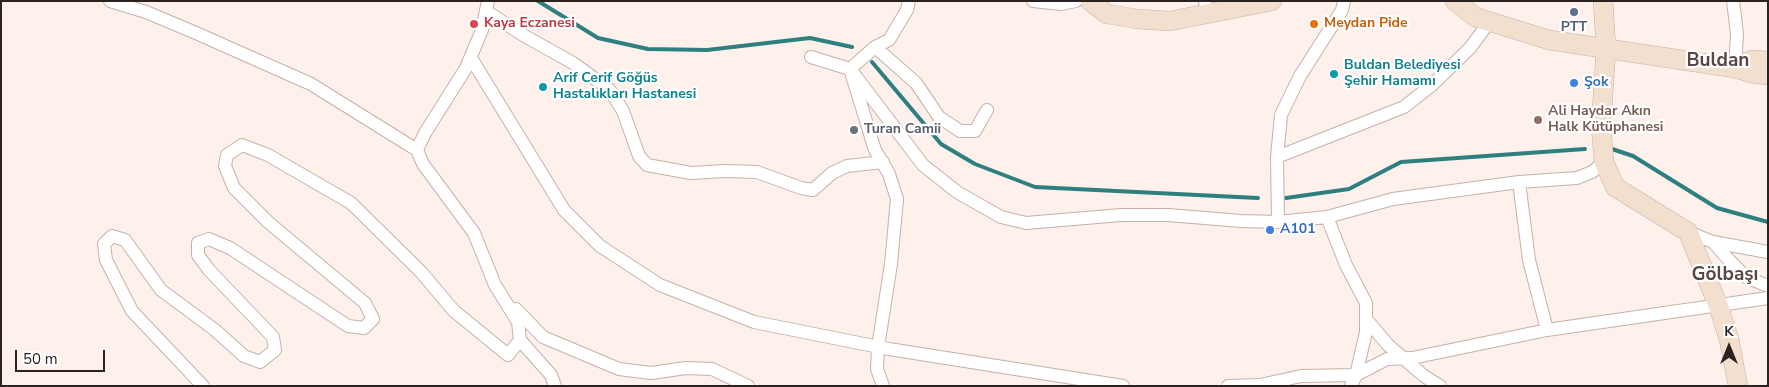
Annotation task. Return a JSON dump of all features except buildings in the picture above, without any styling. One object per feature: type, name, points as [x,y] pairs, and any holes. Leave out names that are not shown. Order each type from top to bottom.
[{"type":"street","points":[[110,1],[146,12],[188,29],[311,84],[417,150],[423,164],[474,233],[495,285],[518,322],[520,340],[551,375],[555,386]]},
{"type":"street","points":[[850,69],[875,47],[890,40],[907,10],[909,1]]},
{"type":"street","points":[[1033,1],[1062,4],[1076,1]]},
{"type":"street","points":[[1090,1],[1107,14],[1138,20],[1170,21],[1206,8],[1272,1]]},
{"type":"street","points":[[1278,222],[1277,157],[1280,115],[1300,76],[1342,10],[1344,1]]},
{"type":"street","points":[[1455,1],[1475,17],[1549,40],[1735,68],[1751,73],[1768,75]]},
{"type":"street","points":[[1603,1],[1606,48],[1601,127],[1604,162],[1615,186],[1688,232],[1713,242],[1768,252]]},
{"type":"street","points":[[1733,1],[1737,34],[1735,68]]},
{"type":"street","points":[[417,150],[425,133],[466,68],[482,30],[487,6],[523,35],[573,63],[609,89],[623,111],[639,156],[647,165],[691,173],[757,172],[801,188],[813,190],[832,173],[847,166],[882,162]]},
{"type":"street","points":[[1277,157],[1404,107],[1432,85],[1470,48],[1490,22]]},
{"type":"street","points":[[875,47],[916,83],[939,117],[960,131],[975,131],[987,110]]},
{"type":"street","points":[[811,57],[850,69],[923,165],[957,192],[1001,217],[1026,223],[1121,215],[1168,215],[1278,222],[1327,217],[1393,199],[1519,182],[1577,178],[1592,172],[1604,162]]},
{"type":"street","points":[[470,58],[564,210],[600,246],[660,285],[754,322],[878,347],[1124,386]]},
{"type":"street","points":[[1735,68],[1752,60],[1768,61]]},
{"type":"street","points":[[850,69],[876,150],[889,174],[897,199],[891,264],[878,347],[878,369],[883,386]]},
{"type":"street","points":[[203,386],[132,311],[106,260],[104,244],[112,236],[125,240],[161,290],[215,330],[244,356],[260,362],[275,350],[273,337],[208,270],[198,255],[198,243],[208,239],[230,248],[348,326],[364,328],[373,318],[364,303],[268,222],[234,188],[224,166],[227,155],[242,144],[268,156],[351,203],[422,272],[454,311],[508,355],[520,340]]},
{"type":"street","points":[[1519,182],[1529,260],[1547,330]]},
{"type":"street","points":[[1327,217],[1346,265],[1366,303],[1366,332],[1353,380]]},
{"type":"street","points":[[1688,232],[1718,305],[1729,339],[1738,386]]},
{"type":"street","points":[[1713,242],[1746,277],[1768,286]]},
{"type":"street","points":[[502,296],[544,337],[619,370],[651,373],[686,368],[712,369],[748,386]]},
{"type":"street","points":[[1228,386],[1260,384],[1300,376],[1353,380],[1387,359],[1405,358],[1547,330],[1768,298]]},
{"type":"street","points":[[1366,318],[1388,345],[1424,376],[1440,386]]},
{"type":"waterway","points":[[538,1],[598,38],[648,49],[707,50],[810,38],[852,47]]},
{"type":"waterway","points":[[872,62],[941,144],[975,164],[1035,187],[1258,198]]},
{"type":"waterway","points":[[1286,198],[1349,189],[1401,162],[1585,149]]},
{"type":"waterway","points":[[1612,149],[1633,156],[1717,208],[1768,222]]},
{"type":"place","name":"PTT","points":[[1574,12]]},
{"type":"place","name":"Kaya Eczanesi","points":[[474,24]]},
{"type":"place","name":"Meydan Pide","points":[[1314,24]]},
{"type":"place","name":"Buldan Belediyesi Şehir Hamamı","points":[[1334,74]]},
{"type":"place","name":"Şok","points":[[1574,83]]},
{"type":"place","name":"Arif Cerif Göğüs Hastalıkları Hastanesi","points":[[543,87]]},
{"type":"place","name":"Ali Haydar Akın Halk Kütüphanesi","points":[[1538,120]]},
{"type":"place","name":"Turan Camii","points":[[854,130]]},
{"type":"place","name":"A101","points":[[1270,230]]},
{"type":"district","name":"Buldan","points":[[1718,61]]},
{"type":"district","name":"Gölbaşı","points":[[1725,275]]}]
